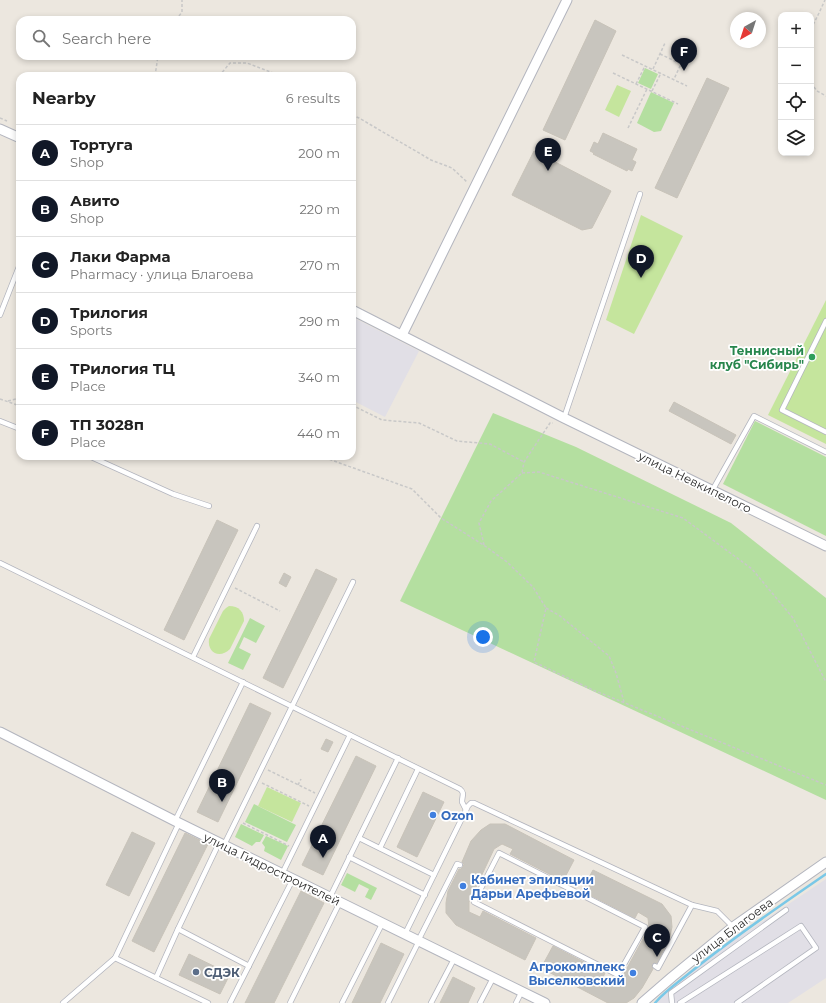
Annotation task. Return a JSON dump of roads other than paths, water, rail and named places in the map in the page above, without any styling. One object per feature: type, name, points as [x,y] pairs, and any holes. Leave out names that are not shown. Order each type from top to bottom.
[{"type":"street","points":[[402,335],[567,0]]},
{"type":"street","points":[[0,129],[16,136]]},
{"type":"street","name":"улица Невкипелого","points":[[356,312],[564,418],[826,546]]},
{"type":"street","name":"улица Гидростроителей","points":[[0,732],[177,822],[405,934],[418,942],[545,1003]]},
{"type":"street","name":"улица Благоева","points":[[642,1003],[733,928],[826,862]]},
{"type":"lane","points":[[564,418],[640,194]]},
{"type":"lane","points":[[0,315],[16,274]]},
{"type":"lane","points":[[826,321],[782,410],[826,432]]},
{"type":"lane","points":[[712,491],[754,416],[826,452]]},
{"type":"lane","points":[[0,421],[16,427]]},
{"type":"lane","points":[[98,460],[173,494],[209,506]]},
{"type":"lane","points":[[193,658],[257,526]]},
{"type":"lane","points":[[0,563],[398,758],[462,791],[464,794],[462,802],[466,810]]},
{"type":"lane","points":[[156,978],[178,929],[236,820],[353,582]]},
{"type":"lane","points":[[63,1003],[115,958],[243,682]]},
{"type":"lane","points":[[282,874],[350,735]]},
{"type":"lane","points":[[330,897],[398,758]]},
{"type":"lane","points":[[380,848],[418,769]]},
{"type":"lane","points":[[405,934],[466,810],[471,804],[474,803],[692,906],[717,911],[733,928]]},
{"type":"lane","points":[[358,838],[434,875]]},
{"type":"lane","points":[[499,853],[645,927],[632,954],[618,975],[474,902],[486,878],[499,853]]},
{"type":"lane","points":[[349,858],[425,895]]},
{"type":"lane","points":[[388,1003],[457,864],[460,865]]},
{"type":"lane","points":[[481,875],[486,878]]},
{"type":"lane","points":[[230,1003],[292,879]]},
{"type":"lane","points":[[290,1003],[340,902]]},
{"type":"lane","points":[[655,966],[658,968],[692,906]]},
{"type":"lane","points":[[672,1003],[672,993],[786,910]]},
{"type":"lane","points":[[342,1003],[382,924],[536,1003]]},
{"type":"lane","points":[[680,1003],[801,926],[816,948],[737,1003]]},
{"type":"lane","points":[[178,929],[249,966]]},
{"type":"lane","points":[[115,958],[208,1003]]},
{"type":"lane","points":[[431,1003],[453,960]]},
{"type":"lane","points":[[480,1003],[492,980]]},
{"type":"lane","points":[[516,1003],[520,995]]},
{"type":"waterway","points":[[655,1003],[663,994],[725,945],[826,874]]},
{"type":"place","name":"ТП 3028п","points":[[684,71]]},
{"type":"place","name":"ТРилогия ТЦ","points":[[548,171]]},
{"type":"place","name":"Трилогия","points":[[641,278]]},
{"type":"place","name":"Теннисный клуб \"Сибирь\"","points":[[812,357]]},
{"type":"place","name":"Авито","points":[[222,802]]},
{"type":"place","name":"Ozon","points":[[433,815]]},
{"type":"place","name":"Тортуга","points":[[323,858]]},
{"type":"place","name":"Кабинет эпиляции Дарьи Арефьевой","points":[[463,886]]},
{"type":"place","name":"Лаки Фарма","points":[[657,957]]},
{"type":"place","name":"СДЭК","points":[[196,972]]},
{"type":"place","name":"Агрокомплекс Выселковский","points":[[633,973]]}]
